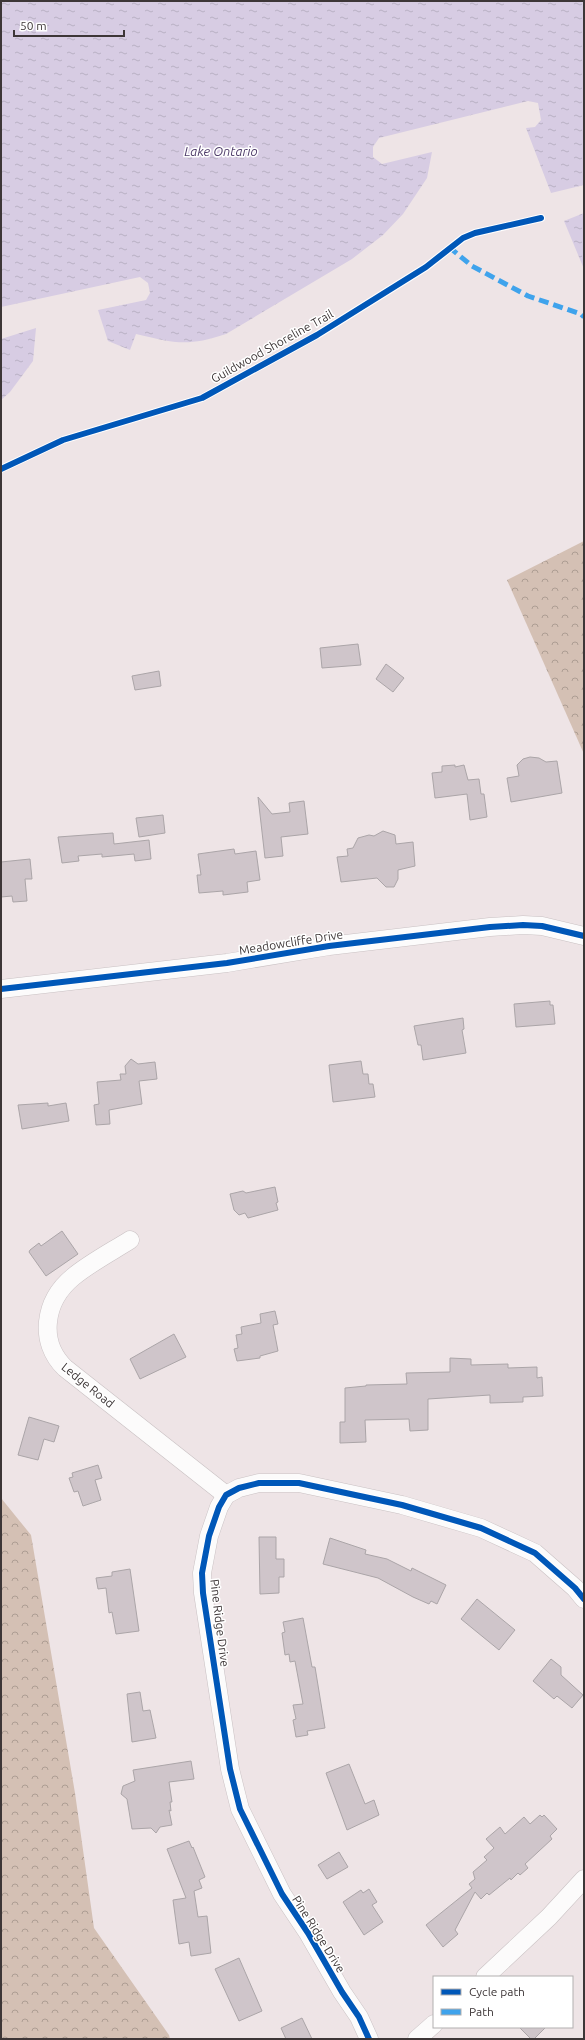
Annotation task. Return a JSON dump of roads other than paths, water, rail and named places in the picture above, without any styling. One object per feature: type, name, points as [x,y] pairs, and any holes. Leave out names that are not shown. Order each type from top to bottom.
[{"type":"street","name":"Meadowcliffe Drive","points":[[1,989],[227,963],[329,946],[490,927],[523,925],[542,926],[584,936]]},
{"type":"street","name":"Ledge Road","points":[[130,1240],[72,1278],[61,1290],[51,1308],[48,1319],[47,1338],[53,1354],[65,1368],[226,1495]]},
{"type":"street","points":[[226,1495],[239,1488],[259,1483],[299,1483],[402,1505],[458,1521],[481,1528],[535,1553],[575,1588],[584,1598]]},
{"type":"street","name":"Pine Ridge Drive","points":[[226,1495],[219,1507],[209,1536],[202,1573],[203,1593],[230,1769],[240,1809],[282,1894],[308,1933],[342,1992],[359,2017],[368,2039]]},
{"type":"street","points":[[486,1976],[549,1916],[584,1879]]},
{"type":"street","points":[[417,2039],[433,2025]]},
{"type":"water","name":"Lake Ontario","points":[[1,1],[584,1],[584,185],[551,193],[526,128],[535,127],[541,120],[538,103],[528,101],[379,138],[373,147],[373,157],[382,164],[432,152],[427,178],[403,214],[383,235],[352,259],[226,334],[201,341],[181,342],[161,340],[136,334],[130,350],[108,341],[98,310],[146,300],[150,293],[148,283],[140,277],[1,307]]},
{"type":"water","points":[[584,213],[584,269],[564,221]]},
{"type":"water","points":[[36,328],[33,361],[10,392],[1,400],[1,339]]}]
